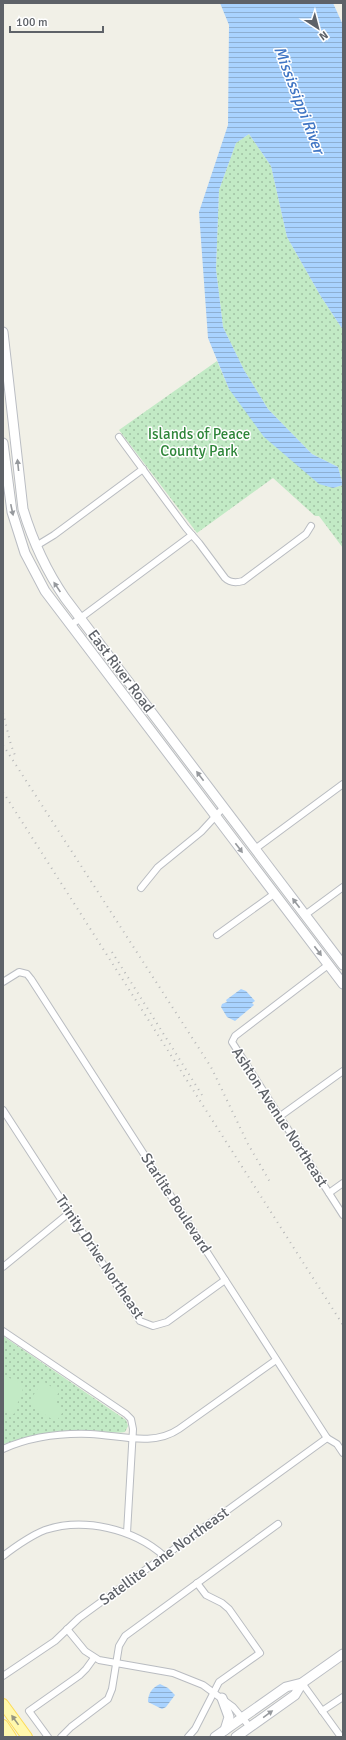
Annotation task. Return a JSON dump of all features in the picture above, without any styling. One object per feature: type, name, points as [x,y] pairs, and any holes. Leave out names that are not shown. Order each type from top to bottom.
[{"type":"main road","name":"East River Road","points":[[3,332],[23,509],[44,566],[56,585],[343,964]]},
{"type":"main road","name":"East River Road","points":[[3,443],[12,512],[25,553],[45,591],[343,984]]},
{"type":"main road","points":[[216,1737],[286,1687],[302,1683],[343,1654]]},
{"type":"main road","points":[[236,1737],[295,1695],[302,1683]]},
{"type":"main road","points":[[222,1698],[229,1717],[225,1730]]},
{"type":"main road","points":[[3,1704],[27,1737]]},
{"type":"main road","points":[[3,1725],[11,1737]]},
{"type":"street","points":[[119,438],[225,578],[233,582],[242,581],[306,534],[311,526]]},
{"type":"street","points":[[36,546],[54,535],[143,470]]},
{"type":"street","points":[[71,625],[192,535]]},
{"type":"street","points":[[255,849],[343,784]]},
{"type":"street","points":[[141,888],[158,867],[201,832],[224,807]]},
{"type":"street","points":[[305,915],[343,887]]},
{"type":"street","points":[[217,936],[274,894]]},
{"type":"street","name":"Ashton Avenue Northeast","points":[[328,965],[232,1039],[234,1046],[343,1215]]},
{"type":"street","name":"Starlite Boulevard","points":[[3,982],[14,974],[22,972],[27,974],[31,979],[327,1438],[337,1444],[343,1453]]},
{"type":"street","points":[[279,1117],[343,1071]]},
{"type":"street","name":"Trinity Drive Northeast","points":[[3,1110],[137,1317],[146,1325],[153,1326],[168,1322],[225,1280]]},
{"type":"street","points":[[329,1193],[343,1183]]},
{"type":"street","points":[[3,1267],[69,1213]]},
{"type":"street","points":[[3,1331],[126,1414],[131,1419],[132,1438],[126,1534]]},
{"type":"street","points":[[3,1449],[24,1442],[58,1435],[91,1434],[132,1438],[158,1437],[173,1433],[276,1360]]},
{"type":"street","name":"Satellite Lane Northeast","points":[[3,1676],[54,1641],[79,1618],[327,1438]]},
{"type":"street","points":[[61,1737],[71,1727],[108,1699],[112,1689],[119,1646],[125,1636],[278,1524]]},
{"type":"street","points":[[3,1556],[34,1535],[60,1526],[86,1525],[126,1534],[153,1546],[164,1556]]},
{"type":"street","points":[[188,1737],[195,1729],[213,1691],[219,1682],[260,1653],[229,1609],[222,1603],[206,1595],[197,1583]]},
{"type":"street","points":[[67,1629],[85,1651],[94,1658],[116,1664],[184,1676],[213,1691],[243,1718],[250,1727]]},
{"type":"street","points":[[48,1737],[29,1711],[80,1675],[86,1670],[94,1658]]},
{"type":"street","points":[[302,1683],[341,1737]]},
{"type":"street","points":[[322,1712],[343,1696]]},
{"type":"green space","name":"Islands of Peace County Park","points":[[249,134],[271,166],[287,237],[320,295],[343,330],[343,484],[338,467],[312,454],[268,409],[244,370],[223,327],[216,269],[219,190],[236,143]]},
{"type":"green space","name":"Islands of Peace County Park","points":[[217,361],[229,389],[333,488],[343,485],[343,548],[319,516],[315,516],[273,478],[197,533],[119,430]]},
{"type":"green space","points":[[3,1336],[126,1420],[128,1426],[125,1432],[116,1433],[85,1430],[64,1431],[24,1438],[4,1444]]},
{"type":"green space","points":[[3,1376],[15,1380],[23,1387],[22,1395],[17,1404],[19,1406],[14,1414],[3,1411]]},
{"type":"green space","points":[[43,1381],[59,1392],[53,1402],[64,1410],[56,1422],[28,1403]]},
{"type":"water","name":"Mississippi River","points":[[220,3],[333,3],[343,25],[343,330],[320,295],[287,237],[271,166],[249,134],[236,143],[219,190],[216,269],[223,327],[244,370],[268,409],[312,454],[338,467],[343,485],[333,488],[319,484],[264,437],[229,389],[208,338],[199,212],[228,125],[229,25]]},
{"type":"water","points":[[241,989],[246,991],[255,1001],[252,1003],[254,1005],[235,1021],[227,1017],[221,1007],[222,1004],[227,1002],[226,1000]]},
{"type":"water","points":[[160,1684],[168,1688],[175,1695],[166,1707],[162,1709],[148,1702],[151,1691]]},
{"type":"railway","points":[[3,713],[16,758]]},
{"type":"railway","points":[[3,745],[211,1067],[248,1144],[270,1182]]},
{"type":"railway","points":[[3,792],[343,1325]]},
{"type":"railway","points":[[112,952],[202,1095]]}]
